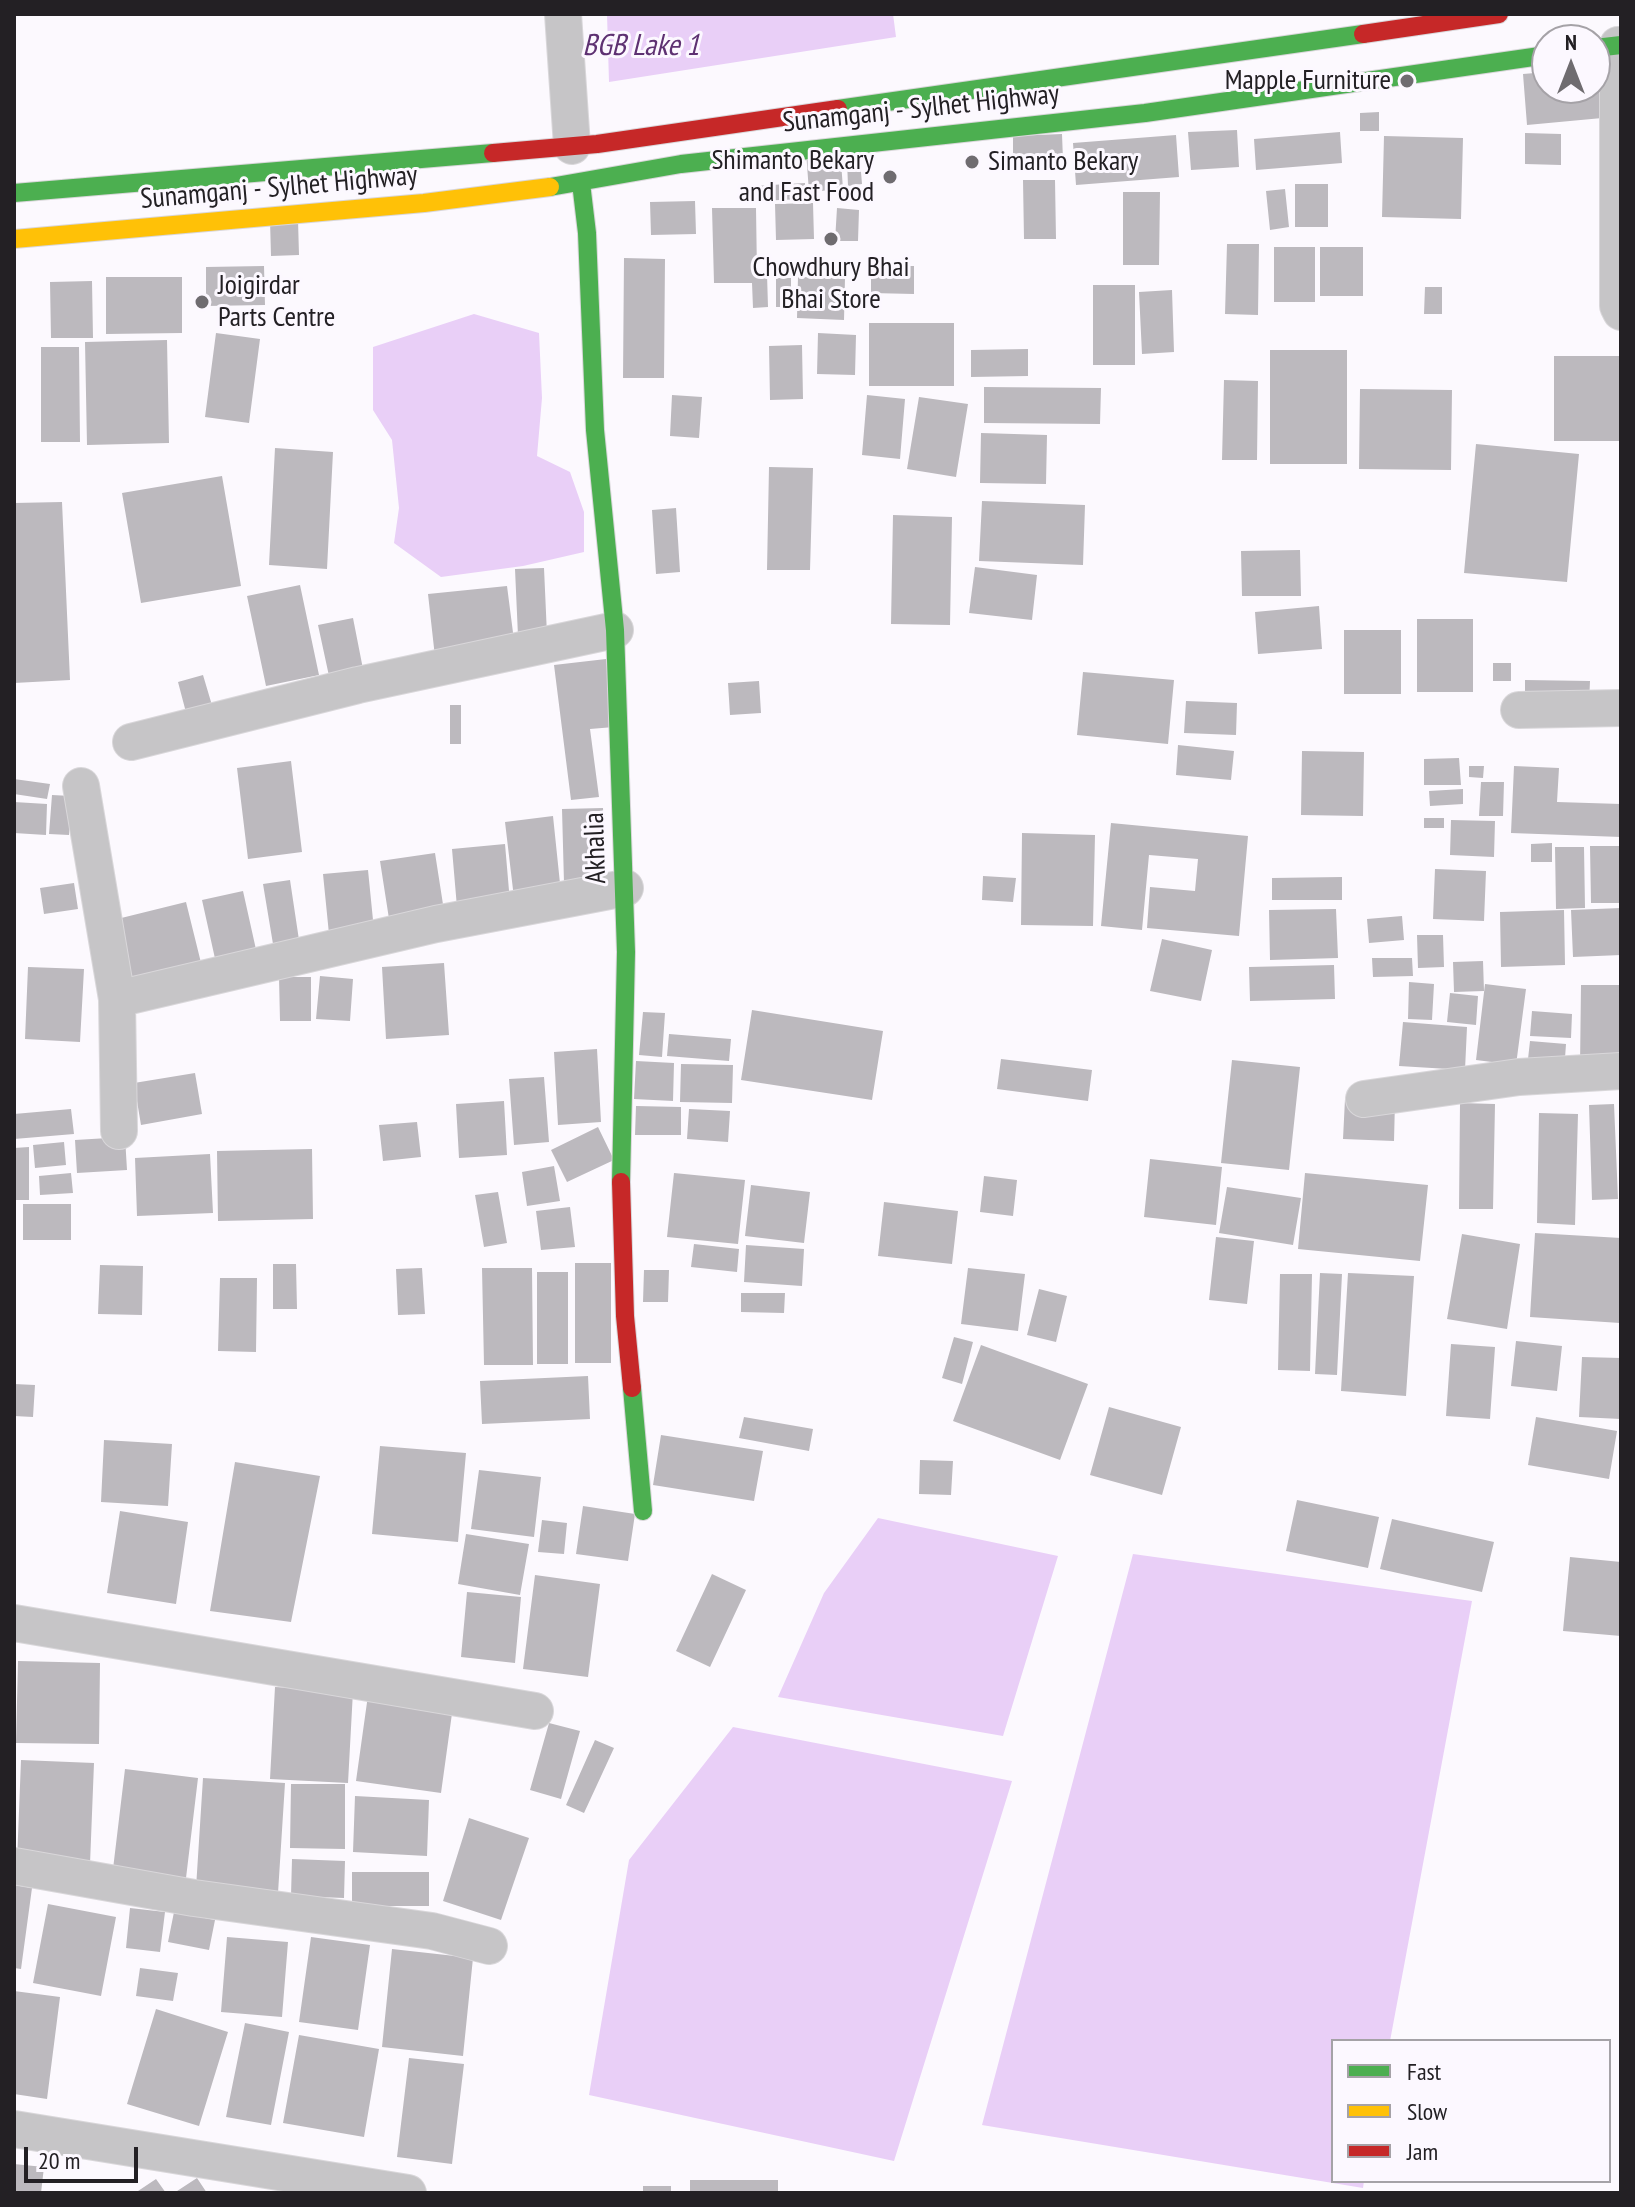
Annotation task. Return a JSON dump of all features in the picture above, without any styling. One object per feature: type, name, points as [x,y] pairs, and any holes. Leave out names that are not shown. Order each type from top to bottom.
[{"type":"main road","name":"Sunamganj - Sylhet Highway","points":[[14,193],[572,146],[1499,14]]},
{"type":"main road","name":"Sunamganj - Sylhet Highway","points":[[14,239],[424,203],[581,183],[681,164],[1145,113],[1531,57]]},
{"type":"main road","name":"Akhalia","points":[[581,183],[587,233],[595,430],[615,630],[625,888],[620,1157],[625,1316],[643,1511]]},
{"type":"street","points":[[563,14],[572,146]]},
{"type":"street","points":[[1611,46],[1618,306],[1621,312]]},
{"type":"street","points":[[131,742],[358,685],[615,630]]},
{"type":"street","points":[[1519,710],[1621,708]]},
{"type":"street","points":[[81,786],[117,999],[119,1131]]},
{"type":"street","points":[[117,999],[436,924],[625,888]]},
{"type":"street","points":[[1364,1099],[1519,1077],[1621,1071]]},
{"type":"street","points":[[14,1623],[535,1711]]},
{"type":"street","points":[[14,1866],[194,1898],[432,1931],[489,1946]]},
{"type":"street","points":[[14,2129],[408,2193]]},
{"type":"water","name":"BGB Lake 1","points":[[607,14],[893,14],[896,37],[609,82]]},
{"type":"water","points":[[474,314],[539,333],[542,398],[537,456],[570,472],[584,512],[584,552],[523,566],[441,577],[394,543],[399,508],[392,440],[373,410],[373,347]]},
{"type":"water","points":[[878,1518],[1058,1556],[1003,1736],[778,1697],[824,1593]]},
{"type":"water","points":[[1133,1554],[1472,1601],[1390,2039],[1331,2039],[1331,2183],[982,2125]]},
{"type":"water","points":[[733,1727],[1012,1781],[894,2161],[589,2095],[629,1860]]},
{"type":"water","points":[[1333,2183],[1364,2183],[1363,2188]]},
{"type":"building","points":[[1531,73],[1531,104],[1611,104],[1611,92],[1613,117],[1527,125],[1523,74]]},
{"type":"building","points":[[1379,112],[1379,131],[1360,131],[1360,113]]},
{"type":"building","points":[[1237,130],[1239,167],[1191,170],[1188,132]]},
{"type":"building","points":[[1340,132],[1342,163],[1256,170],[1254,139]]},
{"type":"building","points":[[1525,133],[1561,134],[1561,165],[1525,164]]},
{"type":"building","points":[[1062,134],[1063,160],[1013,162],[1013,136]]},
{"type":"building","points":[[1176,135],[1179,177],[1076,185],[1073,143]]},
{"type":"building","points":[[1384,136],[1463,138],[1461,219],[1382,217]]},
{"type":"building","points":[[840,148],[843,189],[809,192],[806,151]]},
{"type":"building","points":[[847,160],[860,160],[862,184],[848,186]]},
{"type":"building","points":[[1023,180],[1055,180],[1056,239],[1024,239]]},
{"type":"building","points":[[805,183],[805,199],[756,201],[754,186]]},
{"type":"building","points":[[1295,184],[1328,184],[1328,227],[1295,227]]},
{"type":"building","points":[[1285,189],[1289,227],[1270,230],[1266,191]]},
{"type":"building","points":[[1123,192],[1160,192],[1159,265],[1123,265]]},
{"type":"building","points":[[695,201],[696,234],[651,235],[650,202]]},
{"type":"building","points":[[813,203],[814,239],[776,240],[775,204]]},
{"type":"building","points":[[712,208],[756,208],[757,274],[767,274],[768,307],[753,308],[752,283],[714,283]]},
{"type":"building","points":[[837,208],[859,210],[858,241],[835,241]]},
{"type":"building","points":[[270,220],[298,220],[299,255],[271,256]]},
{"type":"building","points":[[1227,244],[1259,244],[1258,315],[1225,314]]},
{"type":"building","points":[[1274,247],[1315,247],[1315,302],[1274,302]]},
{"type":"building","points":[[1320,247],[1363,247],[1363,296],[1320,296]]},
{"type":"building","points":[[624,258],[665,259],[664,378],[623,378]]},
{"type":"building","points":[[264,266],[265,305],[206,306],[206,267]]},
{"type":"building","points":[[871,266],[914,266],[914,294],[871,293]]},
{"type":"building","points":[[106,277],[182,277],[182,333],[106,334]]},
{"type":"building","points":[[798,277],[845,278],[844,320],[797,318]]},
{"type":"building","points":[[776,278],[791,278],[791,307],[776,307]]},
{"type":"building","points":[[92,281],[93,338],[51,338],[50,282]]},
{"type":"building","points":[[1093,285],[1135,285],[1135,365],[1093,365]]},
{"type":"building","points":[[1425,287],[1442,287],[1442,314],[1424,314]]},
{"type":"building","points":[[1172,290],[1174,352],[1142,354],[1139,292]]},
{"type":"building","points":[[869,323],[954,323],[954,386],[869,386]]},
{"type":"building","points":[[216,333],[260,339],[249,423],[205,417]]},
{"type":"building","points":[[818,333],[856,335],[855,375],[817,374]]},
{"type":"building","points":[[167,340],[169,443],[87,445],[85,342]]},
{"type":"building","points":[[802,345],[803,399],[770,400],[769,346]]},
{"type":"building","points":[[41,347],[79,347],[80,442],[41,442]]},
{"type":"building","points":[[1028,349],[1028,376],[971,377],[971,350]]},
{"type":"building","points":[[1270,350],[1347,350],[1347,464],[1270,464]]},
{"type":"building","points":[[1554,356],[1621,356],[1621,441],[1554,441]]},
{"type":"building","points":[[1224,380],[1258,381],[1257,460],[1222,460]]},
{"type":"building","points":[[984,387],[1101,388],[1100,424],[984,423]]},
{"type":"building","points":[[1360,389],[1452,390],[1451,470],[1359,469]]},
{"type":"building","points":[[672,395],[702,397],[699,438],[670,436]]},
{"type":"building","points":[[867,395],[905,399],[900,459],[862,455]]},
{"type":"building","points":[[919,397],[968,404],[956,477],[907,469]]},
{"type":"building","points":[[981,433],[1047,435],[1046,484],[980,483]]},
{"type":"building","points":[[1476,444],[1579,454],[1567,582],[1464,573]]},
{"type":"building","points":[[275,448],[333,452],[327,569],[269,565]]},
{"type":"building","points":[[769,467],[813,468],[810,570],[767,570]]},
{"type":"building","points":[[222,476],[241,586],[141,603],[122,493]]},
{"type":"building","points":[[982,501],[1085,505],[1083,565],[979,561]]},
{"type":"building","points":[[62,502],[70,680],[14,683],[14,503]]},
{"type":"building","points":[[676,508],[680,572],[656,574],[652,510]]},
{"type":"building","points":[[893,515],[952,517],[950,625],[891,624]]},
{"type":"building","points":[[1300,550],[1301,596],[1242,596],[1241,551]]},
{"type":"building","points":[[975,567],[1037,575],[1032,620],[969,613]]},
{"type":"building","points":[[544,568],[547,635],[518,636],[515,569]]},
{"type":"building","points":[[300,585],[319,675],[266,686],[247,596]]},
{"type":"building","points":[[507,586],[515,648],[435,657],[428,594]]},
{"type":"building","points":[[1319,606],[1322,649],[1258,654],[1255,612]]},
{"type":"building","points":[[353,618],[363,669],[329,676],[318,625]]},
{"type":"building","points":[[1417,619],[1473,619],[1473,692],[1417,692]]},
{"type":"building","points":[[1344,630],[1401,630],[1401,694],[1344,694]]},
{"type":"building","points":[[606,659],[614,727],[590,729],[599,797],[571,800],[554,665]]},
{"type":"building","points":[[1493,663],[1511,663],[1511,681],[1493,681]]},
{"type":"building","points":[[1083,672],[1174,680],[1168,744],[1077,735]]},
{"type":"building","points":[[203,675],[214,712],[188,720],[178,682]]},
{"type":"building","points":[[1525,680],[1590,681],[1589,704],[1525,703]]},
{"type":"building","points":[[759,681],[761,713],[730,715],[728,683]]},
{"type":"building","points":[[1186,701],[1237,703],[1236,735],[1184,733]]},
{"type":"building","points":[[450,705],[461,705],[461,744],[450,744]]},
{"type":"building","points":[[1178,745],[1234,751],[1231,780],[1176,775]]},
{"type":"building","points":[[1302,751],[1364,752],[1363,816],[1301,815]]},
{"type":"building","points":[[1459,758],[1461,785],[1424,785],[1424,759]]},
{"type":"building","points":[[291,761],[302,852],[248,859],[237,768]]},
{"type":"building","points":[[1469,766],[1484,766],[1483,778],[1469,777]]},
{"type":"building","points":[[1514,766],[1559,768],[1557,802],[1621,804],[1621,837],[1511,833]]},
{"type":"building","points":[[14,779],[50,784],[47,799],[14,794]]},
{"type":"building","points":[[1481,782],[1504,782],[1503,816],[1479,816]]},
{"type":"building","points":[[1463,789],[1463,804],[1430,806],[1429,791]]},
{"type":"building","points":[[52,795],[71,796],[69,835],[49,834]]},
{"type":"building","points":[[14,802],[47,804],[46,835],[14,833]]},
{"type":"building","points":[[603,808],[606,881],[564,883],[562,809]]},
{"type":"building","points":[[553,816],[561,893],[514,898],[505,822]]},
{"type":"building","points":[[1424,818],[1444,818],[1444,828],[1424,828]]},
{"type":"building","points":[[1451,820],[1495,821],[1494,857],[1450,855]]},
{"type":"building","points":[[1111,823],[1248,836],[1239,936],[1147,928],[1150,887],[1195,891],[1198,859],[1149,855],[1142,930],[1101,926]]},
{"type":"building","points":[[1022,833],[1095,835],[1093,926],[1021,925]]},
{"type":"building","points":[[1552,843],[1552,862],[1531,862],[1531,844]]},
{"type":"building","points":[[505,844],[511,914],[458,919],[452,849]]},
{"type":"building","points":[[1590,846],[1621,846],[1621,903],[1591,903]]},
{"type":"building","points":[[1555,847],[1584,847],[1585,908],[1556,909]]},
{"type":"building","points":[[435,853],[447,930],[392,938],[380,861]]},
{"type":"building","points":[[1435,869],[1486,871],[1484,921],[1433,919]]},
{"type":"building","points":[[368,870],[375,940],[330,944],[323,874]]},
{"type":"building","points":[[983,876],[1016,878],[1013,902],[982,900]]},
{"type":"building","points":[[1342,877],[1342,900],[1272,900],[1272,878]]},
{"type":"building","points":[[290,880],[299,940],[273,944],[263,884]]},
{"type":"building","points":[[74,883],[78,909],[44,914],[40,888]]},
{"type":"building","points":[[243,891],[261,972],[220,981],[202,900]]},
{"type":"building","points":[[186,902],[205,979],[116,1001],[97,924]]},
{"type":"building","points":[[1621,908],[1621,955],[1573,957],[1571,910]]},
{"type":"building","points":[[1336,909],[1338,958],[1270,960],[1269,910]]},
{"type":"building","points":[[1564,910],[1565,965],[1501,967],[1500,912]]},
{"type":"building","points":[[1402,916],[1404,940],[1369,943],[1367,919]]},
{"type":"building","points":[[1417,935],[1443,935],[1444,967],[1418,968]]},
{"type":"building","points":[[1162,939],[1212,950],[1201,1001],[1150,991]]},
{"type":"building","points":[[1372,958],[1412,958],[1413,976],[1373,977]]},
{"type":"building","points":[[1483,961],[1484,991],[1454,992],[1453,962]]},
{"type":"building","points":[[444,963],[449,1035],[386,1039],[382,967]]},
{"type":"building","points":[[1334,965],[1335,999],[1250,1001],[1249,967]]},
{"type":"building","points":[[28,967],[84,969],[80,1042],[25,1039]]},
{"type":"building","points":[[320,976],[353,979],[350,1021],[316,1019]]},
{"type":"building","points":[[279,977],[311,977],[311,1021],[280,1021]]},
{"type":"building","points":[[1409,982],[1434,984],[1432,1020],[1408,1019]]},
{"type":"building","points":[[1485,984],[1526,989],[1516,1065],[1476,1060]]},
{"type":"building","points":[[1581,985],[1621,985],[1621,1067],[1580,1067]]},
{"type":"building","points":[[1450,993],[1478,996],[1476,1025],[1447,1022]]},
{"type":"building","points":[[752,1010],[883,1031],[872,1100],[741,1080]]},
{"type":"building","points":[[1532,1011],[1572,1014],[1571,1038],[1530,1036]]},
{"type":"building","points":[[643,1012],[665,1013],[662,1057],[639,1055]]},
{"type":"building","points":[[1403,1022],[1467,1027],[1465,1070],[1399,1066]]},
{"type":"building","points":[[669,1034],[731,1039],[729,1061],[667,1056]]},
{"type":"building","points":[[1530,1041],[1566,1044],[1564,1072],[1527,1068]]},
{"type":"building","points":[[597,1049],[601,1122],[558,1125],[554,1052]]},
{"type":"building","points":[[1001,1059],[1092,1070],[1088,1101],[997,1089]]},
{"type":"building","points":[[1232,1060],[1300,1067],[1289,1170],[1221,1163]]},
{"type":"building","points":[[636,1061],[674,1063],[673,1101],[634,1099]]},
{"type":"building","points":[[681,1064],[733,1065],[732,1103],[680,1102]]},
{"type":"building","points":[[195,1073],[202,1114],[141,1125],[134,1083]]},
{"type":"building","points":[[544,1077],[549,1142],[514,1145],[509,1079]]},
{"type":"building","points":[[1345,1099],[1395,1101],[1394,1141],[1343,1139]]},
{"type":"building","points":[[504,1101],[507,1155],[459,1158],[456,1104]]},
{"type":"building","points":[[1460,1103],[1495,1104],[1493,1209],[1459,1209]]},
{"type":"building","points":[[1614,1104],[1618,1199],[1592,1200],[1589,1105]]},
{"type":"building","points":[[636,1106],[681,1107],[681,1135],[635,1135]]},
{"type":"building","points":[[71,1109],[74,1134],[14,1139],[14,1114]]},
{"type":"building","points":[[689,1109],[730,1111],[728,1142],[687,1139]]},
{"type":"building","points":[[1539,1113],[1578,1114],[1575,1225],[1537,1223]]},
{"type":"building","points":[[417,1122],[421,1157],[383,1161],[379,1125]]},
{"type":"building","points":[[598,1127],[614,1160],[567,1182],[551,1150]]},
{"type":"building","points":[[125,1137],[127,1170],[77,1173],[75,1140]]},
{"type":"building","points":[[64,1142],[66,1165],[35,1168],[33,1145]]},
{"type":"building","points":[[29,1147],[29,1200],[14,1200],[14,1148]]},
{"type":"building","points":[[312,1149],[313,1219],[218,1221],[217,1151]]},
{"type":"building","points":[[210,1154],[213,1213],[137,1216],[135,1158]]},
{"type":"building","points":[[1150,1159],[1222,1167],[1216,1225],[1144,1217]]},
{"type":"building","points":[[554,1166],[560,1201],[527,1206],[522,1172]]},
{"type":"building","points":[[71,1173],[73,1193],[40,1195],[39,1176]]},
{"type":"building","points":[[674,1173],[745,1180],[738,1244],[667,1237]]},
{"type":"building","points":[[1305,1173],[1428,1185],[1420,1261],[1298,1249]]},
{"type":"building","points":[[984,1176],[1017,1180],[1013,1216],[980,1212]]},
{"type":"building","points":[[751,1185],[810,1192],[804,1243],[745,1236]]},
{"type":"building","points":[[1227,1187],[1301,1198],[1293,1245],[1219,1233]]},
{"type":"building","points":[[498,1192],[507,1243],[484,1247],[475,1195]]},
{"type":"building","points":[[884,1202],[958,1211],[952,1264],[878,1256]]},
{"type":"building","points":[[23,1204],[71,1204],[71,1240],[23,1240]]},
{"type":"building","points":[[570,1207],[575,1247],[541,1250],[536,1211]]},
{"type":"building","points":[[1535,1233],[1621,1238],[1620,1323],[1530,1317]]},
{"type":"building","points":[[1462,1234],[1520,1244],[1507,1329],[1447,1319]]},
{"type":"building","points":[[1216,1237],[1254,1241],[1247,1304],[1209,1300]]},
{"type":"building","points":[[694,1244],[739,1249],[737,1272],[691,1267]]},
{"type":"building","points":[[746,1245],[804,1249],[802,1286],[744,1282]]},
{"type":"building","points":[[575,1263],[611,1263],[611,1363],[575,1363]]},
{"type":"building","points":[[273,1264],[296,1264],[297,1309],[273,1309]]},
{"type":"building","points":[[100,1265],[143,1266],[142,1315],[98,1314]]},
{"type":"building","points":[[422,1268],[425,1314],[398,1315],[396,1269]]},
{"type":"building","points":[[482,1268],[532,1268],[533,1365],[484,1365]]},
{"type":"building","points":[[968,1268],[1025,1274],[1018,1331],[961,1324]]},
{"type":"building","points":[[644,1270],[669,1270],[668,1302],[643,1302]]},
{"type":"building","points":[[537,1272],[568,1272],[568,1364],[537,1364]]},
{"type":"building","points":[[1320,1273],[1342,1274],[1337,1375],[1315,1374]]},
{"type":"building","points":[[1348,1273],[1414,1276],[1406,1396],[1341,1391]]},
{"type":"building","points":[[1280,1274],[1312,1274],[1310,1371],[1278,1370]]},
{"type":"building","points":[[220,1278],[257,1278],[256,1352],[218,1351]]},
{"type":"building","points":[[1039,1289],[1067,1296],[1056,1342],[1027,1335]]},
{"type":"building","points":[[741,1293],[785,1293],[784,1313],[741,1312]]},
{"type":"building","points":[[954,1337],[973,1342],[962,1384],[942,1378]]},
{"type":"building","points":[[1516,1341],[1562,1346],[1557,1391],[1511,1386]]},
{"type":"building","points":[[1451,1344],[1495,1347],[1490,1419],[1446,1416]]},
{"type":"building","points":[[981,1345],[1088,1384],[1060,1460],[953,1421]]},
{"type":"building","points":[[1582,1357],[1621,1358],[1621,1419],[1579,1417]]},
{"type":"building","points":[[588,1376],[590,1419],[482,1424],[480,1381]]},
{"type":"building","points":[[14,1384],[35,1385],[33,1417],[14,1416]]},
{"type":"building","points":[[1109,1407],[1181,1427],[1162,1495],[1090,1475]]},
{"type":"building","points":[[744,1417],[813,1429],[809,1451],[739,1438]]},
{"type":"building","points":[[1536,1417],[1617,1431],[1609,1479],[1528,1465]]},
{"type":"building","points":[[661,1435],[763,1451],[754,1501],[653,1485]]},
{"type":"building","points":[[104,1440],[172,1444],[168,1506],[101,1502]]},
{"type":"building","points":[[380,1446],[466,1453],[458,1542],[372,1534]]},
{"type":"building","points":[[920,1460],[953,1461],[951,1495],[919,1494]]},
{"type":"building","points":[[235,1462],[320,1476],[291,1622],[210,1611]]},
{"type":"building","points":[[479,1470],[541,1477],[534,1537],[471,1529]]},
{"type":"building","points":[[1297,1500],[1379,1517],[1368,1568],[1286,1551]]},
{"type":"building","points":[[583,1506],[635,1514],[628,1561],[576,1554]]},
{"type":"building","points":[[120,1511],[188,1522],[176,1604],[107,1593]]},
{"type":"building","points":[[1392,1519],[1494,1542],[1482,1592],[1380,1569]]},
{"type":"building","points":[[542,1520],[567,1523],[564,1554],[538,1552]]},
{"type":"building","points":[[466,1534],[529,1544],[520,1595],[458,1584]]},
{"type":"building","points":[[1570,1557],[1621,1562],[1621,1636],[1563,1631]]},
{"type":"building","points":[[712,1574],[746,1590],[710,1667],[676,1651]]},
{"type":"building","points":[[535,1575],[600,1584],[588,1677],[523,1669]]},
{"type":"building","points":[[467,1592],[521,1597],[515,1663],[461,1657]]},
{"type":"building","points":[[18,1661],[100,1663],[99,1744],[16,1743]]},
{"type":"building","points":[[275,1687],[353,1691],[348,1783],[270,1779]]},
{"type":"building","points":[[369,1688],[454,1699],[441,1793],[356,1781]]},
{"type":"building","points":[[549,1723],[580,1731],[561,1799],[530,1790]]},
{"type":"building","points":[[595,1740],[614,1748],[584,1813],[566,1805]]},
{"type":"building","points":[[21,1760],[94,1763],[90,1864],[17,1862]]},
{"type":"building","points":[[125,1769],[198,1778],[186,1878],[113,1869]]},
{"type":"building","points":[[203,1778],[285,1783],[278,1893],[196,1888]]},
{"type":"building","points":[[291,1784],[345,1784],[345,1849],[290,1848]]},
{"type":"building","points":[[355,1796],[429,1800],[427,1856],[353,1852]]},
{"type":"building","points":[[469,1818],[529,1838],[501,1920],[443,1901]]},
{"type":"building","points":[[292,1859],[345,1861],[344,1898],[291,1896]]},
{"type":"building","points":[[352,1872],[429,1872],[429,1906],[352,1906]]},
{"type":"building","points":[[14,1885],[32,1888],[21,1969],[14,1968]]},
{"type":"building","points":[[48,1904],[116,1917],[101,1996],[33,1983]]},
{"type":"building","points":[[130,1908],[165,1912],[160,1952],[126,1948]]},
{"type":"building","points":[[174,1912],[215,1920],[209,1950],[168,1942]]},
{"type":"building","points":[[227,1937],[288,1942],[282,2017],[221,2012]]},
{"type":"building","points":[[311,1937],[370,1945],[358,2030],[299,2022]]},
{"type":"building","points":[[392,1949],[473,1958],[463,2056],[382,2047]]},
{"type":"building","points":[[140,1968],[178,1973],[173,2001],[136,1996]]},
{"type":"building","points":[[14,1991],[60,1997],[47,2099],[14,2094]]},
{"type":"building","points":[[156,2009],[228,2032],[199,2126],[127,2104]]},
{"type":"building","points":[[245,2023],[289,2032],[271,2125],[226,2117]]},
{"type":"building","points":[[299,2035],[379,2049],[364,2137],[283,2123]]},
{"type":"building","points":[[409,2058],[464,2064],[452,2164],[397,2157]]},
{"type":"building","points":[[14,2164],[44,2167],[41,2193],[14,2193]]},
{"type":"building","points":[[197,2178],[207,2193],[174,2193]]},
{"type":"building","points":[[156,2179],[166,2193],[135,2193]]},
{"type":"building","points":[[690,2180],[778,2180],[778,2193],[690,2193]]},
{"type":"building","points":[[643,2186],[671,2186],[671,2193],[643,2193]]},
{"type":"traffic: fast","points":[[838,109],[1363,34]]},
{"type":"traffic: fast","points":[[1611,46],[1621,45]]},
{"type":"traffic: fast","points":[[550,187],[681,164],[1145,113],[1531,57]]},
{"type":"traffic: fast","points":[[14,193],[493,153]]},
{"type":"traffic: fast","points":[[581,183],[587,233],[595,430],[615,630],[626,952],[621,1182]]},
{"type":"traffic: fast","points":[[632,1388],[643,1511]]},
{"type":"traffic: slow","points":[[14,239],[424,203],[550,187]]},
{"type":"traffic: jam","points":[[1363,34],[1499,14]]},
{"type":"traffic: jam","points":[[493,153],[597,144],[838,109]]},
{"type":"traffic: jam","points":[[621,1182],[625,1316],[632,1388]]},
{"type":"place","name":"Mapple Furniture","points":[[1407,81]]},
{"type":"place","name":"Simanto Bekary","points":[[972,162]]},
{"type":"place","name":"Shimanto Bekary and Fast Food","points":[[890,177]]},
{"type":"place","name":"Chowdhury Bhai Bhai Store","points":[[831,239]]},
{"type":"place","name":"Joigirdar Parts Centre","points":[[202,302]]}]
